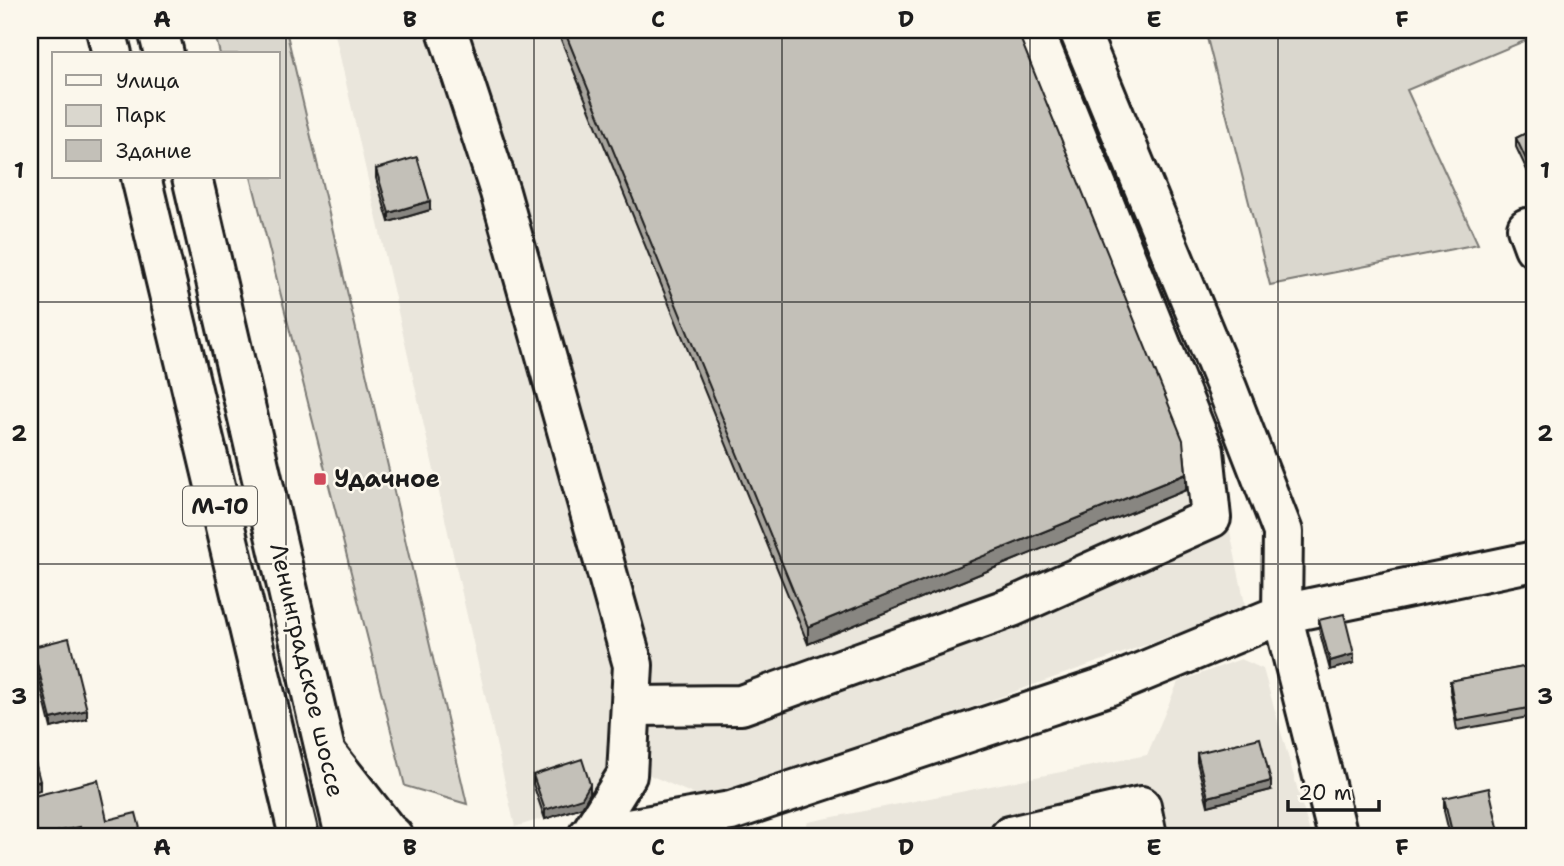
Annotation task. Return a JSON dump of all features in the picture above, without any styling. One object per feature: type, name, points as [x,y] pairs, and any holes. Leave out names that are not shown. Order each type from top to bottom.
[{"type":"main road","points":[[106,30],[112,52]]},
{"type":"main road","points":[[158,30],[164,52]]},
{"type":"main road","points":[[447,30],[500,192],[633,665],[627,775],[589,836]]},
{"type":"main road","points":[[631,706],[741,705],[1012,607],[1210,518],[1204,451],[1034,30]]},
{"type":"main road","points":[[1079,30],[1227,387],[1283,532],[1282,614],[1338,836]]},
{"type":"main road","name":"Ленинградское шоссе","points":[[141,178],[299,836]]},
{"type":"main road","name":"Ленинградское шоссе","points":[[192,178],[345,836]]},
{"type":"main road","points":[[589,836],[731,811],[1108,686],[1282,614],[1534,561]]},
{"type":"main road","points":[[326,752],[393,836]]},
{"type":"main road","points":[[1010,836],[1141,806],[1147,836]]},
{"type":"main road","points":[[589,836],[595,836]]},
{"type":"shaded area","points":[[334,30],[1052,30],[1205,410],[1246,609],[709,801],[645,773],[625,778],[591,794],[593,803],[515,827]]},
{"type":"shaded area","points":[[1241,659],[1263,669],[1311,836],[798,836],[808,822],[1147,755],[1178,682]]},
{"type":"green space","points":[[214,30],[286,30],[467,804],[405,786],[251,178],[280,178],[280,52],[220,52]]},
{"type":"green space","points":[[1205,30],[1534,30],[1534,37],[1407,90],[1478,244],[1270,285]]},
{"type":"building","points":[[564,30],[1017,30],[1183,440],[1186,474],[808,627]]},
{"type":"building","points":[[1534,129],[1534,176],[1516,138]]},
{"type":"building","points":[[417,157],[430,201],[389,213],[376,169]]},
{"type":"building","points":[[1344,614],[1354,654],[1330,661],[1319,620]]},
{"type":"building","points":[[69,638],[87,710],[51,719],[33,647]]},
{"type":"building","points":[[1534,665],[1534,707],[1457,721],[1450,681]]},
{"type":"building","points":[[1260,738],[1271,781],[1208,797],[1197,753]]},
{"type":"building","points":[[32,750],[40,781],[30,784],[30,751]]},
{"type":"building","points":[[582,759],[590,784],[582,798],[545,810],[533,775]]},
{"type":"building","points":[[98,780],[107,820],[136,813],[142,836],[82,836],[80,827],[38,836],[30,797]]},
{"type":"building","points":[[1489,788],[1500,836],[1453,836],[1444,798]]},
{"type":"place","name":"Удачное","points":[[320,479]]}]
